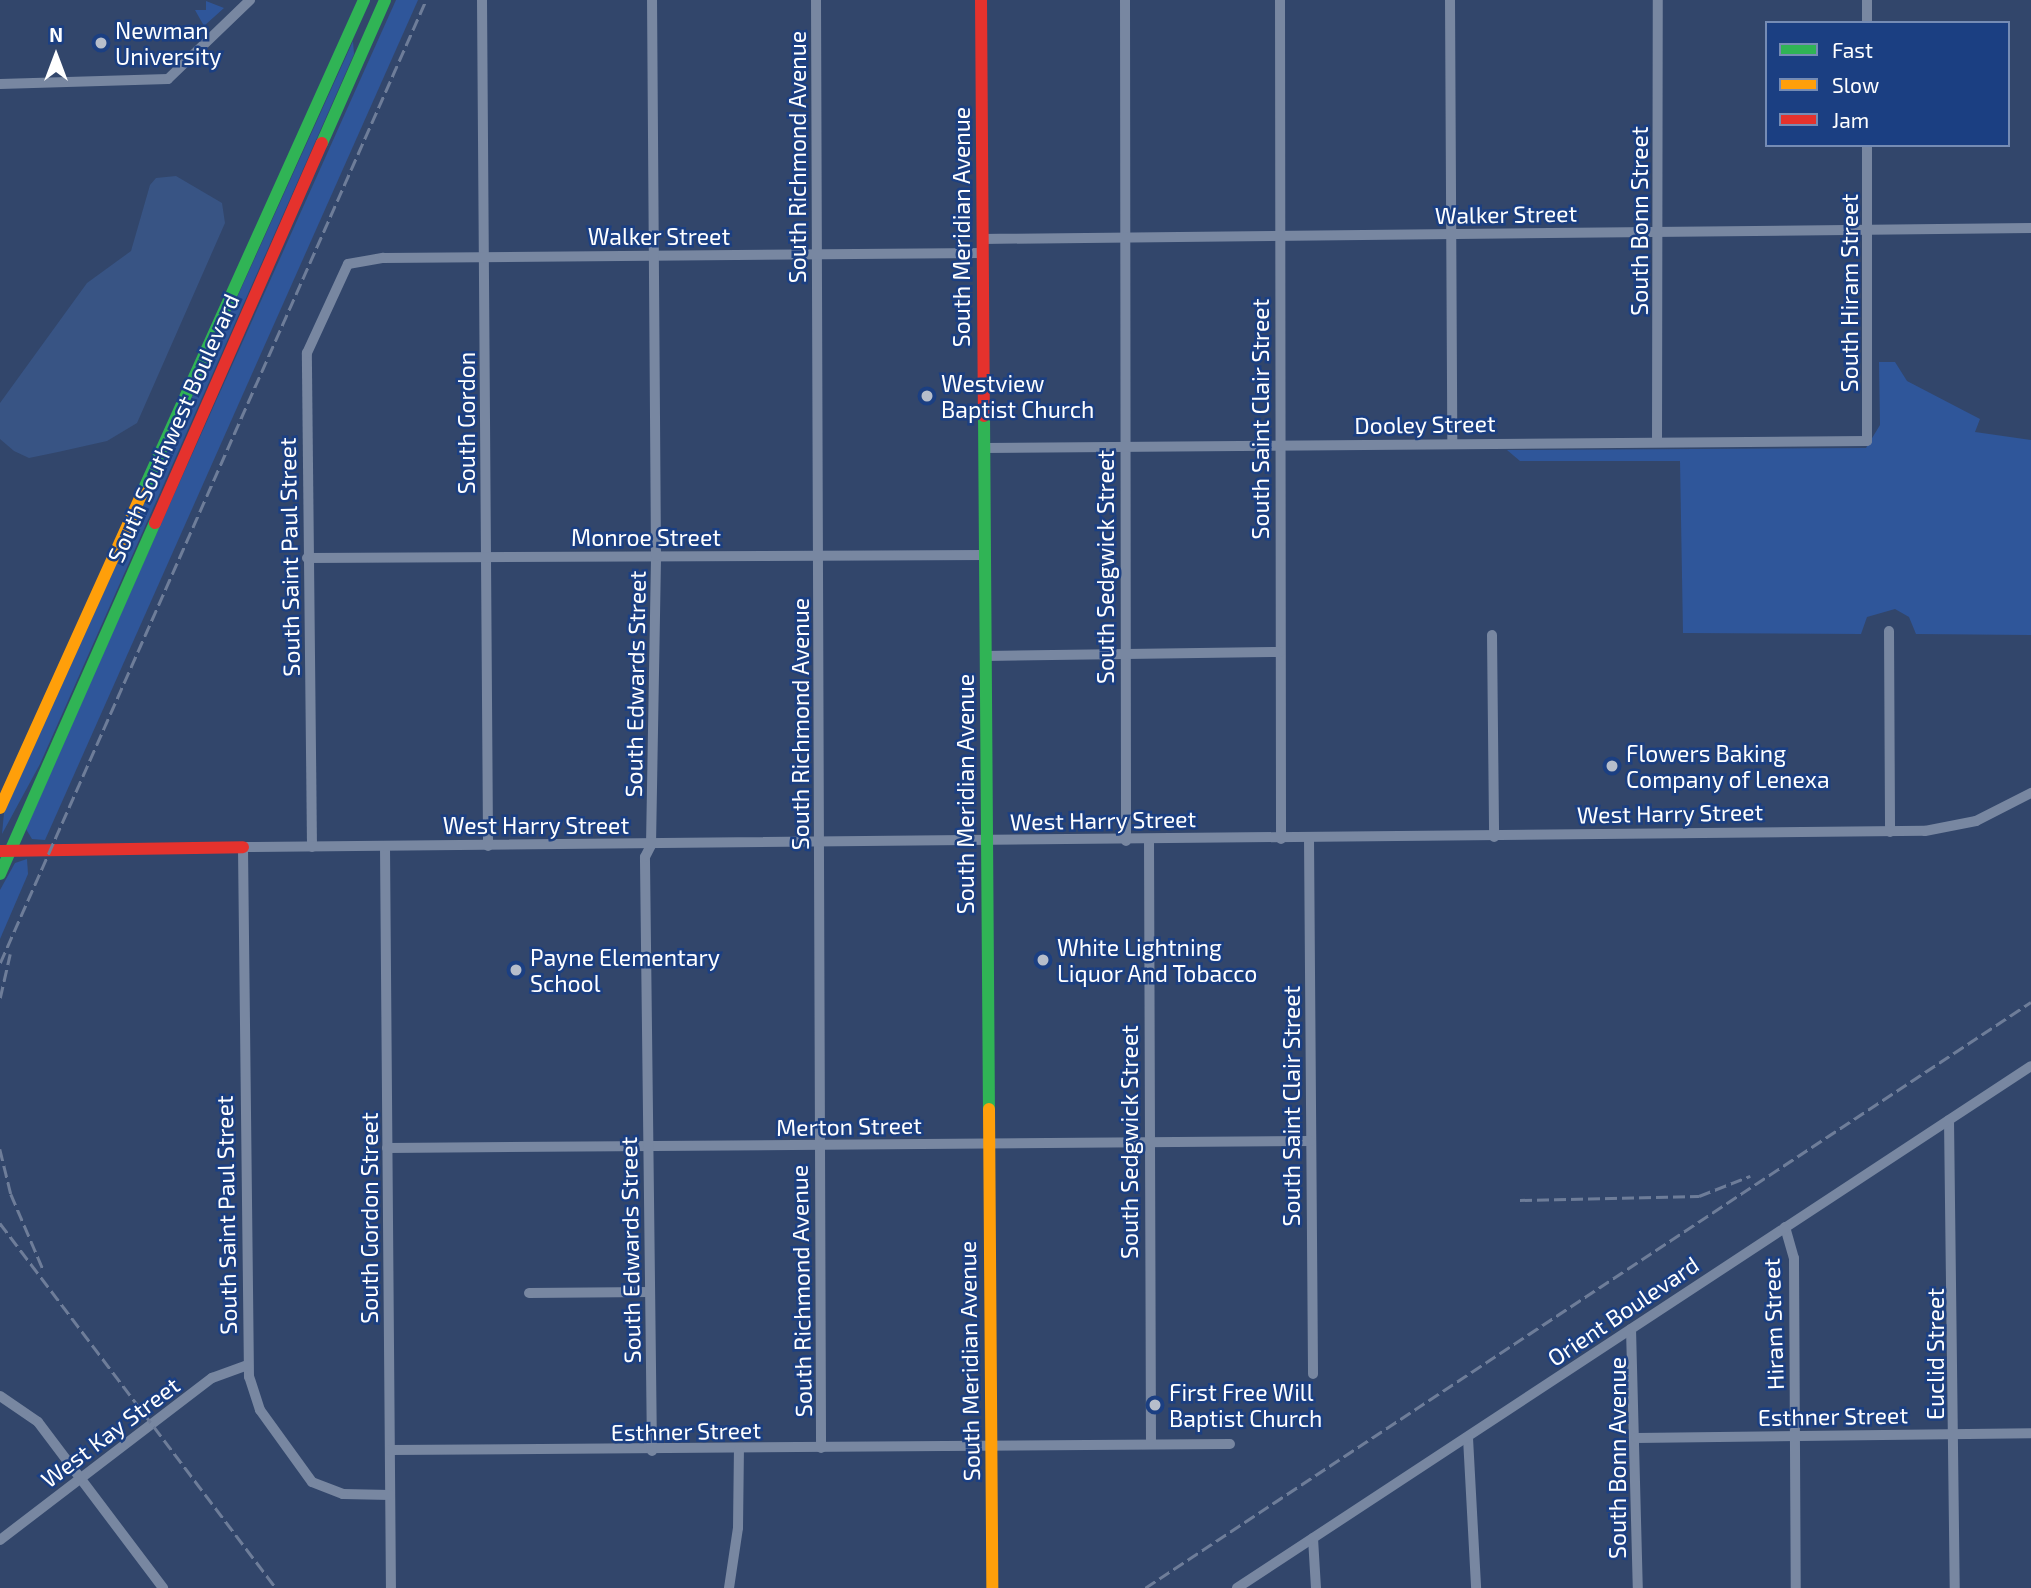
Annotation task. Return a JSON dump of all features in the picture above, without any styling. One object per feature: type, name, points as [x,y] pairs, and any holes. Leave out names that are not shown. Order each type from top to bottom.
[{"type":"main road","name":"South Southwest Boulevard","points":[[0,808],[364,0]]},
{"type":"main road","name":"South Southwest Boulevard","points":[[0,874],[5,850],[385,0]]},
{"type":"main road","name":"South Meridian Avenue","points":[[981,0],[992,1588]]},
{"type":"main road","name":"West Harry Street","points":[[5,850],[243,847]]},
{"type":"street","points":[[0,84],[168,79],[250,0]]},
{"type":"street","name":"South Gordon","points":[[482,0],[488,846]]},
{"type":"street","name":"South Edwards Street","points":[[652,0],[656,556],[651,845],[645,857],[652,1451]]},
{"type":"street","name":"South Richmond Avenue","points":[[816,0],[821,1448]]},
{"type":"street","name":"South Sedgwick Street","points":[[1125,0],[1126,841]]},
{"type":"street","name":"South Saint Clair Street","points":[[1280,0],[1280,839]]},
{"type":"street","points":[[1450,0],[1447,234],[1452,443]]},
{"type":"street","name":"South Bonn Street","points":[[1657,442],[1658,0]]},
{"type":"street","points":[[1867,0],[1867,21]]},
{"type":"street","name":"South Hiram Street","points":[[1867,147],[1867,441]]},
{"type":"street","name":"Walker Street","points":[[982,239],[2031,228]]},
{"type":"street","name":"Walker Street","points":[[341,273],[358,260],[484,256],[982,253]]},
{"type":"street","name":"South Saint Paul Street","points":[[312,847],[307,353],[341,273]]},
{"type":"street","name":"Dooley Street","points":[[984,448],[1867,441]]},
{"type":"street","name":"Monroe Street","points":[[307,558],[985,555]]},
{"type":"street","points":[[1889,631],[1889,832]]},
{"type":"street","points":[[1492,635],[1493,837]]},
{"type":"street","points":[[985,656],[1280,652]]},
{"type":"street","name":"West Harry Street","points":[[243,847],[985,843],[1889,832],[1958,826],[2031,793]]},
{"type":"street","name":"South Saint Clair Street","points":[[1309,838],[1313,1374]]},
{"type":"street","name":"South Sedgwick Street","points":[[1149,840],[1151,1444]]},
{"type":"street","name":"South Saint Paul Street","points":[[243,847],[248,1365],[260,1410],[312,1482],[343,1494],[390,1495]]},
{"type":"street","name":"South Gordon Street","points":[[385,847],[391,1588]]},
{"type":"street","name":"Orient Boulevard","points":[[1237,1588],[2031,1066]]},
{"type":"street","name":"Euclid Street","points":[[1949,1120],[1955,1588]]},
{"type":"street","name":"Merton Street","points":[[387,1147],[1311,1141]]},
{"type":"street","name":"Hiram Street","points":[[1785,1227],[1794,1258],[1796,1588]]},
{"type":"street","points":[[529,1293],[649,1293]]},
{"type":"street","name":"South Bonn Avenue","points":[[1631,1329],[1638,1588]]},
{"type":"street","name":"West Kay Street","points":[[0,1540],[212,1378],[248,1365]]},
{"type":"street","points":[[0,1396],[38,1422],[163,1588]]},
{"type":"street","name":"Esthner Street","points":[[1636,1438],[2031,1433]]},
{"type":"street","points":[[1468,1438],[1476,1588]]},
{"type":"street","name":"Esthner Street","points":[[390,1450],[652,1451],[1230,1444]]},
{"type":"street","points":[[729,1588],[738,1528],[739,1450]]},
{"type":"street","points":[[1313,1538],[1316,1588]]},
{"type":"shaded area","points":[[396,0],[418,0],[45,840],[32,839],[26,829],[36,802]]},
{"type":"shaded area","points":[[206,1],[224,8],[204,26],[195,10],[206,10]]},
{"type":"shaded area","points":[[353,41],[354,54],[40,764],[2,834],[4,813]]},
{"type":"shaded area","points":[[176,176],[222,203],[225,223],[137,423],[107,441],[29,458],[14,451],[0,439],[0,403],[87,283],[131,251],[150,185],[156,178]]},
{"type":"shaded area","points":[[1879,362],[1895,362],[1907,381],[1980,419],[1975,432],[2031,440],[2031,635],[1916,634],[1909,617],[1895,609],[1867,617],[1861,634],[1683,633],[1680,461],[1520,461],[1507,450],[1866,448],[1880,425]]},
{"type":"shaded area","points":[[27,859],[28,874],[0,939],[0,890],[15,863]]},
{"type":"railway","points":[[0,963],[426,0]]},
{"type":"railway","points":[[0,998],[10,954]]},
{"type":"railway","points":[[1145,1588],[2031,1002]]},
{"type":"railway","points":[[0,1149],[11,1194],[43,1269]]},
{"type":"railway","points":[[1520,1200],[1699,1196],[1750,1176]]},
{"type":"railway","points":[[0,1223],[276,1588]]},
{"type":"traffic: fast","points":[[142,493],[364,0]]},
{"type":"traffic: fast","points":[[322,143],[385,0]]},
{"type":"traffic: fast","points":[[984,416],[989,1109]]},
{"type":"traffic: fast","points":[[0,874],[155,523]]},
{"type":"traffic: slow","points":[[0,808],[142,493]]},
{"type":"traffic: slow","points":[[989,1109],[992,1588]]},
{"type":"traffic: jam","points":[[981,0],[984,416]]},
{"type":"traffic: jam","points":[[155,523],[322,143]]},
{"type":"traffic: jam","points":[[0,851],[243,847]]},
{"type":"place","name":"Newman University","points":[[101,43]]},
{"type":"place","name":"Westview Baptist Church","points":[[927,396]]},
{"type":"place","name":"Flowers Baking Company of Lenexa","points":[[1612,766]]},
{"type":"place","name":"White Lightning Liquor And Tobacco","points":[[1043,960]]},
{"type":"place","name":"Payne Elementary School","points":[[516,970]]},
{"type":"place","name":"First Free Will Baptist Church","points":[[1155,1405]]}]
